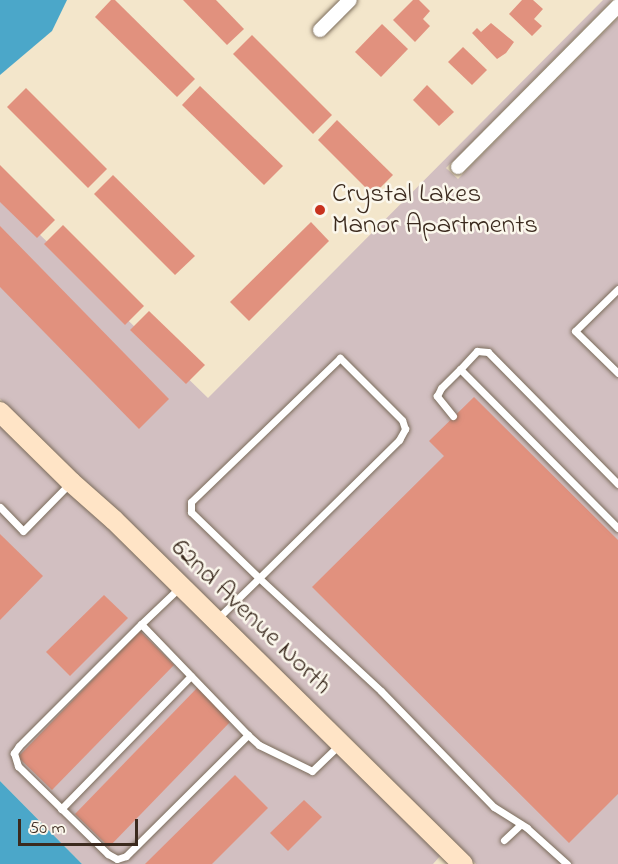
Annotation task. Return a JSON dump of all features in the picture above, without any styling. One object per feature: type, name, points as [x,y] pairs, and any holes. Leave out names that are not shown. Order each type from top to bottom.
[{"type":"street","points":[[320,30],[350,0]]},
{"type":"street","points":[[458,167],[618,6]]},
{"type":"street","name":"62nd Avenue North","points":[[0,412],[342,742],[454,861]]},
{"type":"lane","points":[[618,289],[575,331],[618,373]]},
{"type":"lane","points":[[453,416],[437,396],[441,388],[477,351],[488,352],[618,484]]},
{"type":"lane","points":[[215,621],[259,578],[399,440],[405,429],[402,420],[339,358],[191,502],[191,512],[259,578],[381,691],[494,807],[520,824],[567,864]]},
{"type":"lane","points":[[460,369],[618,528]]},
{"type":"lane","points":[[0,507],[23,531],[71,482]]},
{"type":"lane","points":[[180,587],[14,753],[18,766],[108,854],[117,860],[122,858],[248,735]]},
{"type":"lane","points":[[141,624],[259,745],[312,771],[342,742]]},
{"type":"lane","points":[[61,809],[191,676]]},
{"type":"lane","points":[[504,840],[520,824]]},
{"type":"shaded area","points":[[603,0],[612,0],[446,168],[458,179],[618,18],[618,864],[476,864],[348,736],[0,399],[0,196],[208,398]]},
{"type":"shaded area","points":[[0,425],[107,526],[441,855],[433,864],[82,864],[0,781]]},
{"type":"water","points":[[0,0],[67,0],[52,31],[0,75]]},
{"type":"water","points":[[0,781],[82,864],[0,864]]},
{"type":"building","points":[[111,0],[115,0],[195,79],[177,97],[95,17]]},
{"type":"building","points":[[183,0],[216,0],[244,29],[227,45]]},
{"type":"building","points":[[413,0],[419,0],[430,11],[423,19],[430,26],[415,42],[393,20]]},
{"type":"building","points":[[522,0],[533,0],[543,9],[534,19],[542,26],[532,36],[509,14]]},
{"type":"building","points":[[491,23],[514,42],[506,53],[497,59],[472,33],[477,28],[481,32]]},
{"type":"building","points":[[382,24],[408,49],[381,77],[355,52]]},
{"type":"building","points":[[252,35],[332,115],[313,134],[233,54]]},
{"type":"building","points":[[463,47],[487,70],[472,85],[448,62]]},
{"type":"building","points":[[427,85],[454,112],[439,126],[413,100]]},
{"type":"building","points":[[200,86],[283,166],[264,185],[182,105]]},
{"type":"building","points":[[26,88],[107,169],[88,188],[7,107]]},
{"type":"building","points":[[337,120],[393,175],[373,195],[318,140]]},
{"type":"building","points":[[0,165],[55,220],[37,238],[0,202]]},
{"type":"building","points":[[113,175],[195,256],[175,275],[94,194]]},
{"type":"building","points":[[311,222],[329,241],[249,321],[230,302]]},
{"type":"building","points":[[63,225],[144,306],[125,325],[44,244]]},
{"type":"building","points":[[0,226],[169,399],[139,429],[0,287]]},
{"type":"building","points":[[149,311],[205,365],[186,384],[130,330]]},
{"type":"building","points":[[474,397],[618,540],[618,794],[569,843],[312,587],[444,456],[429,441]]},
{"type":"building","points":[[0,534],[43,576],[0,620]]},
{"type":"building","points":[[104,595],[128,618],[70,676],[46,652]]},
{"type":"building","points":[[140,631],[174,665],[52,790],[18,757]]},
{"type":"building","points":[[197,688],[231,721],[109,847],[75,814]]},
{"type":"building","points":[[235,775],[268,808],[212,864],[145,864]]},
{"type":"building","points":[[304,800],[322,817],[288,851],[270,833]]},
{"type":"place","name":"Crystal Lakes Manor Apartments","points":[[320,210]]}]
